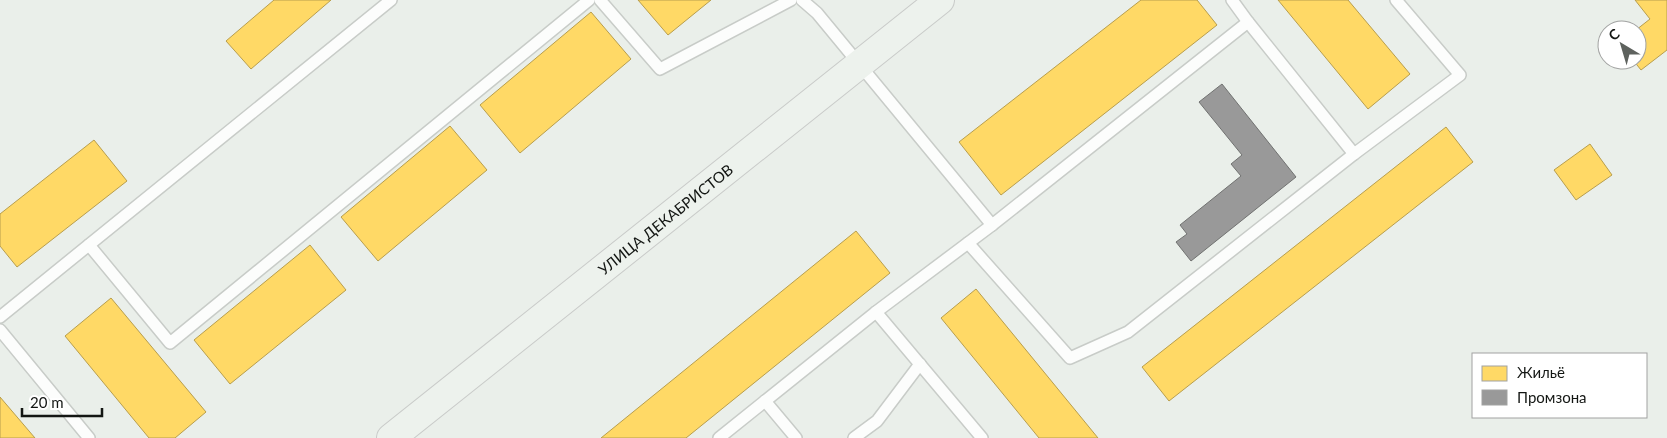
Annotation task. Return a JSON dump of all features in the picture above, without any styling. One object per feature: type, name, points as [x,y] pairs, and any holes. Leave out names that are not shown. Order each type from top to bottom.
[{"type":"main road","name":"УЛИЦА ДЕКАБРИСТОВ","points":[[391,438],[940,0]]},
{"type":"lane","points":[[0,317],[391,0]]},
{"type":"lane","points":[[89,245],[170,343],[588,0]]},
{"type":"lane","points":[[600,0],[660,69],[791,0]]},
{"type":"lane","points":[[802,0],[817,13],[992,225]]},
{"type":"lane","points":[[1232,0],[1354,154]]},
{"type":"lane","points":[[968,243],[1070,358],[1128,332],[1354,154],[1460,75],[1396,0]]},
{"type":"lane","points":[[719,438],[876,312],[992,225],[1248,22]]},
{"type":"lane","points":[[876,312],[982,438]]},
{"type":"lane","points":[[0,330],[89,438]]},
{"type":"lane","points":[[854,438],[877,421],[920,364]]},
{"type":"lane","points":[[765,401],[796,438]]},
{"type":"building: Жильё","points":[[274,0],[331,0],[251,69],[226,41]]},
{"type":"building: Жильё","points":[[638,0],[711,0],[668,35]]},
{"type":"building: Жильё","points":[[1141,0],[1197,0],[1217,25],[1001,195],[959,142]]},
{"type":"building: Жильё","points":[[1278,0],[1348,0],[1410,74],[1368,109]]},
{"type":"building: Жильё","points":[[1635,0],[1667,0],[1667,50],[1647,65],[1647,21],[1650,19]]},
{"type":"building: Жильё","points":[[591,12],[631,59],[520,153],[480,105]]},
{"type":"building: Жильё","points":[[450,126],[487,170],[378,261],[341,217]]},
{"type":"building: Жильё","points":[[1446,127],[1473,162],[1169,401],[1142,367]]},
{"type":"building: Жильё","points":[[94,140],[127,181],[17,267],[0,246],[0,214]]},
{"type":"building: Жильё","points":[[1590,144],[1612,175],[1576,200],[1554,170]]},
{"type":"building: Жильё","points":[[856,231],[890,273],[686,438],[601,438]]},
{"type":"building: Жильё","points":[[310,245],[346,290],[230,384],[194,340]]},
{"type":"building: Жильё","points":[[976,289],[1098,438],[1039,438],[941,318]]},
{"type":"building: Жильё","points":[[111,298],[206,412],[175,438],[149,438],[65,336]]},
{"type":"building: Жильё","points":[[0,397],[35,438],[0,438]]},
{"type":"building: Промзона","points":[[1222,84],[1296,177],[1191,261],[1176,242],[1187,234],[1180,225],[1241,176],[1231,164],[1242,155],[1199,102]]}]
